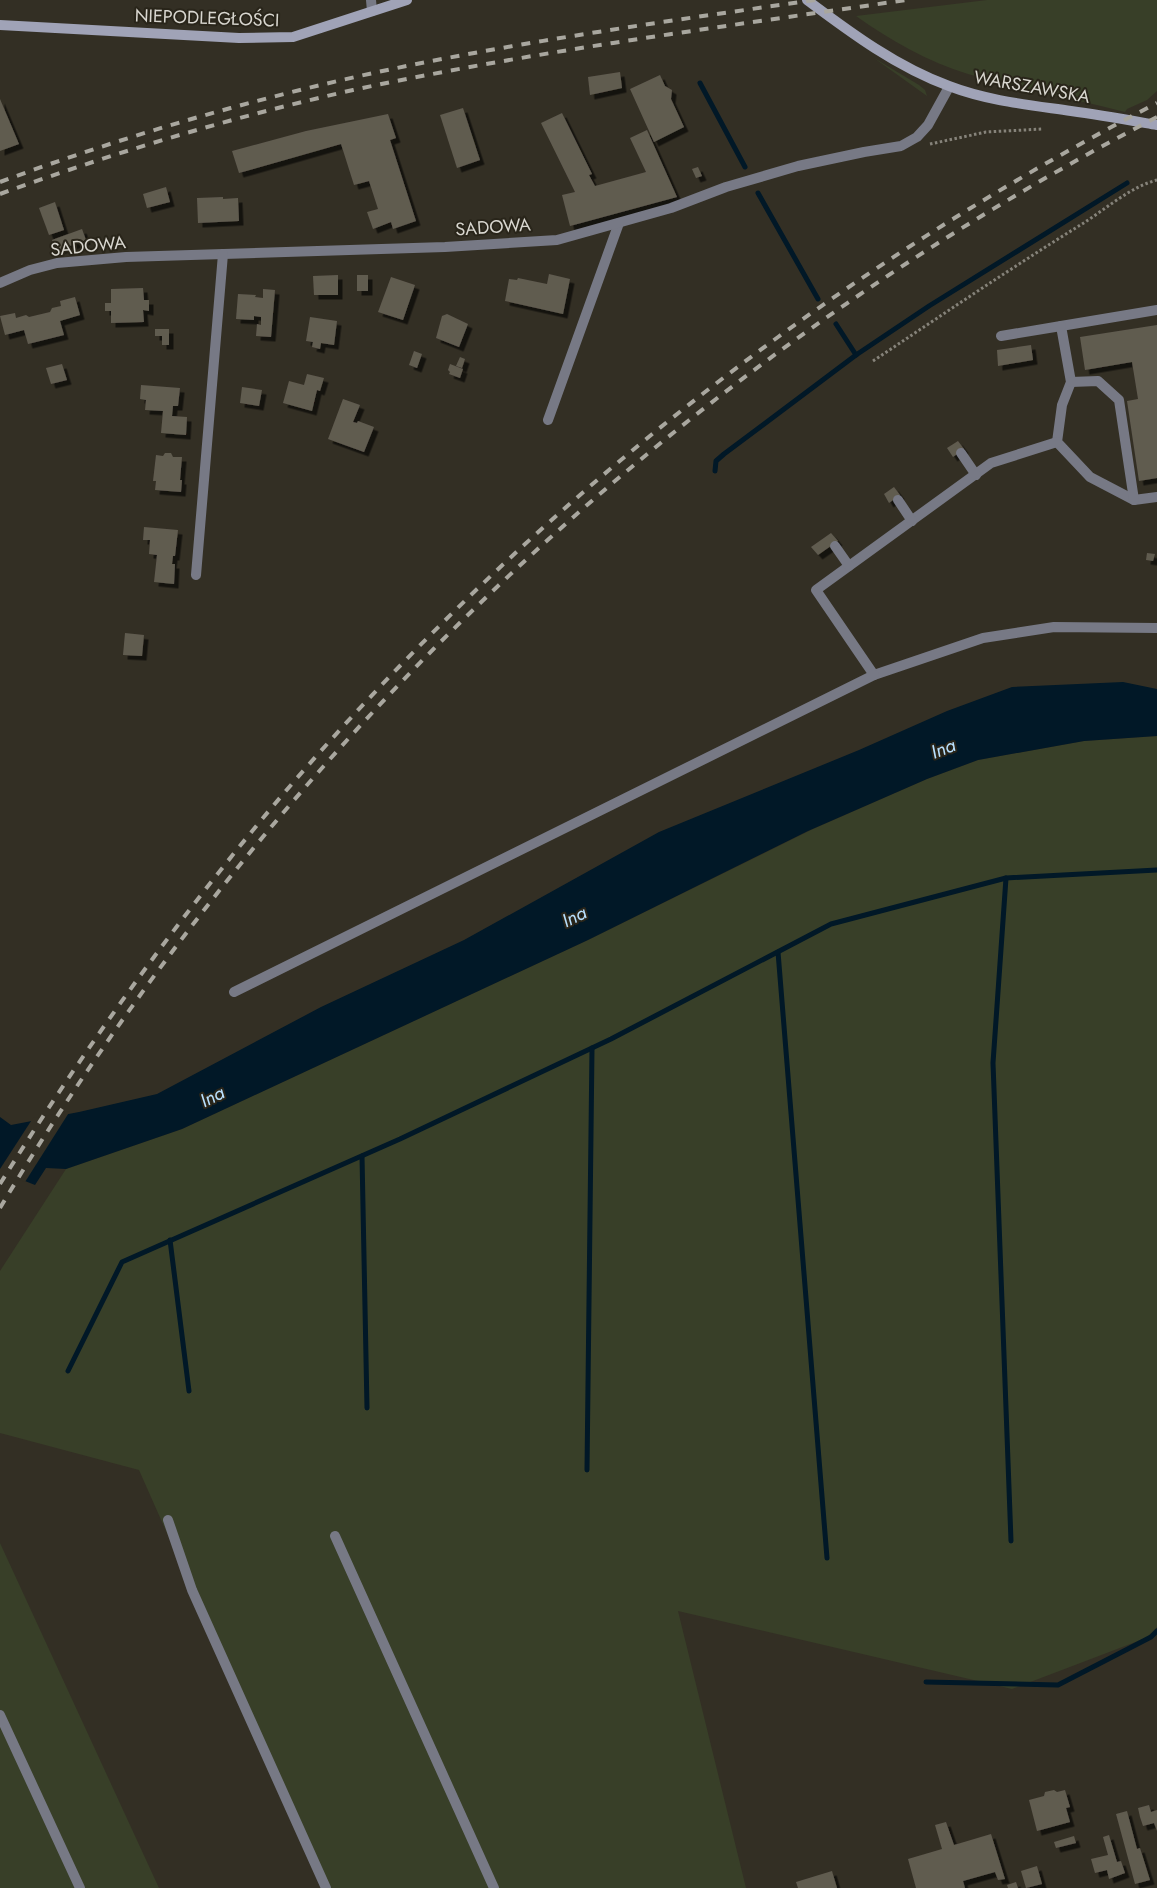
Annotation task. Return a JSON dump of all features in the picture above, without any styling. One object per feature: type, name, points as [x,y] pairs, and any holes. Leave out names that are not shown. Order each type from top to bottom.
[{"type":"street","points":[[371,0],[372,11]]},
{"type":"street","name":"NIEPODLEGŁOŚCI","points":[[0,26],[239,38],[293,37],[407,0]]},
{"type":"street","name":"WARSZAWSKA","points":[[807,0],[884,54],[922,76],[949,87],[978,96],[1016,104],[1157,125]]},
{"type":"street","name":"SADOWA","points":[[0,283],[30,270],[57,264],[126,257],[445,247],[557,240],[671,208],[726,187],[798,166],[901,146],[917,137],[928,125],[949,87]]},
{"type":"street","points":[[548,420],[619,223]]},
{"type":"street","points":[[196,575],[223,254]]},
{"type":"street","points":[[1000,336],[1157,310]]},
{"type":"street","points":[[1057,442],[1062,405],[1071,382],[1060,326]]},
{"type":"street","points":[[1071,382],[1098,381],[1119,400],[1134,500]]},
{"type":"street","points":[[874,675],[816,590],[991,464],[1057,442]]},
{"type":"street","points":[[1057,442],[1090,477],[1134,500],[1157,497]]},
{"type":"street","points":[[961,453],[976,474]]},
{"type":"street","points":[[898,500],[912,520]]},
{"type":"street","points":[[835,546],[849,566]]},
{"type":"street","points":[[234,992],[874,675],[983,638],[1054,628],[1157,628]]},
{"type":"street","points":[[168,1520],[192,1590],[326,1888]]},
{"type":"street","points":[[335,1536],[494,1888]]},
{"type":"street","points":[[0,1718],[80,1888]]},
{"type":"path","points":[[901,146],[921,146],[986,132],[1043,129]]},
{"type":"path","points":[[873,361],[1028,257],[1147,182],[1157,180]]},
{"type":"green space","points":[[987,0],[1157,0],[1157,91],[1147,100],[1127,109],[1125,112],[1007,84],[968,74],[924,57],[882,34],[856,16]]},
{"type":"green space","points":[[874,58],[919,85],[925,90],[927,96]]},
{"type":"green space","points":[[1157,736],[1157,1627],[1146,1638],[1012,1689],[678,1611],[746,1888],[324,1888],[139,1470],[0,1433],[0,1271],[66,1169],[182,1129],[588,940],[813,829],[927,779],[978,760],[1084,741]]},
{"type":"green space","points":[[0,1543],[159,1888],[0,1888]]},
{"type":"water","name":"Ina","points":[[1123,682],[1157,689],[1157,736],[1084,741],[978,760],[927,779],[808,831],[588,940],[182,1129],[66,1169],[46,1168],[35,1185],[0,1171],[0,1117],[11,1125],[157,1094],[321,1007],[464,940],[659,832],[859,750],[947,711],[1012,687]]},
{"type":"pier","points":[[70,1111],[25,1182],[0,1173],[0,1169],[33,1118]]},
{"type":"building","points":[[620,72],[622,88],[590,95],[588,77]]},
{"type":"building","points":[[660,75],[665,86],[672,90],[671,99],[684,127],[654,142],[630,89]]},
{"type":"building","points":[[0,99],[19,144],[0,151]]},
{"type":"building","points":[[463,108],[480,160],[457,168],[440,115]]},
{"type":"building","points":[[562,113],[592,174],[589,175],[595,186],[646,172],[630,138],[647,130],[677,197],[570,226],[562,195],[575,192],[541,123]]},
{"type":"building","points":[[388,114],[396,138],[390,140],[416,221],[393,229],[391,222],[373,229],[367,212],[378,209],[369,181],[354,185],[341,144],[239,173],[232,151],[306,131]]},
{"type":"building","points":[[698,167],[702,176],[696,178],[692,169]]},
{"type":"building","points":[[166,187],[170,202],[147,208],[143,194]]},
{"type":"building","points":[[223,197],[223,199],[238,198],[239,221],[198,223],[197,198]]},
{"type":"building","points":[[55,202],[64,230],[49,235],[39,208]]},
{"type":"building","points":[[82,229],[86,240],[56,251],[52,240]]},
{"type":"building","points":[[549,274],[570,279],[563,314],[505,301],[509,279],[517,280],[518,278],[547,284]]},
{"type":"building","points":[[338,275],[338,295],[314,295],[313,276]]},
{"type":"building","points":[[357,275],[368,275],[368,291],[357,291]]},
{"type":"building","points":[[391,277],[415,285],[403,320],[378,312]]},
{"type":"building","points":[[143,288],[144,300],[149,300],[149,311],[143,310],[144,322],[111,323],[111,311],[105,311],[105,303],[111,303],[111,289]]},
{"type":"building","points":[[263,289],[275,290],[271,337],[256,336],[257,324],[261,325],[261,317],[254,316],[254,320],[236,319],[238,294],[256,295],[255,297],[263,298]]},
{"type":"building","points":[[75,297],[80,315],[60,321],[64,335],[28,344],[24,330],[5,335],[0,316],[15,313],[16,318],[26,315],[29,317],[50,312],[52,308],[61,306],[60,301]]},
{"type":"building","points":[[447,314],[468,324],[459,347],[436,338],[442,316]]},
{"type":"building","points":[[310,317],[337,321],[334,345],[321,343],[320,349],[312,347],[313,342],[306,341]]},
{"type":"building","points":[[1157,325],[1157,478],[1139,481],[1127,401],[1138,399],[1132,362],[1085,370],[1080,337]]},
{"type":"building","points":[[155,329],[169,329],[169,345],[162,345],[162,336],[155,336]]},
{"type":"building","points":[[1031,345],[1033,360],[998,366],[997,350]]},
{"type":"building","points":[[414,351],[422,354],[417,368],[409,365]]},
{"type":"building","points":[[460,357],[465,359],[462,368],[456,366]]},
{"type":"building","points":[[62,364],[67,380],[51,384],[46,368]]},
{"type":"building","points":[[450,364],[463,369],[460,378],[449,374]]},
{"type":"building","points":[[307,374],[324,378],[320,391],[317,390],[312,411],[283,403],[289,381],[304,385]]},
{"type":"building","points":[[141,385],[180,388],[178,406],[173,406],[172,416],[187,417],[186,435],[161,433],[163,411],[145,410],[146,400],[140,399]]},
{"type":"building","points":[[242,387],[262,390],[259,406],[240,403]]},
{"type":"building","points":[[343,399],[360,405],[353,422],[357,423],[358,421],[374,427],[364,452],[328,439]]},
{"type":"building","points":[[958,441],[964,449],[953,457],[947,448]]},
{"type":"building","points":[[165,453],[171,453],[173,457],[182,457],[181,492],[155,490],[156,481],[153,481],[156,455],[163,456]]},
{"type":"building","points":[[894,487],[900,495],[889,503],[884,494]]},
{"type":"building","points":[[144,527],[178,530],[175,556],[173,556],[172,564],[175,564],[174,584],[154,582],[157,555],[149,554],[150,540],[143,540]]},
{"type":"building","points":[[831,533],[838,541],[818,555],[811,547]]},
{"type":"building","points":[[1147,553],[1155,554],[1153,561],[1146,560]]},
{"type":"building","points":[[125,633],[144,635],[142,656],[123,655]]},
{"type":"building","points":[[1054,1790],[1057,1792],[1065,1790],[1070,1807],[1066,1808],[1070,1822],[1037,1831],[1029,1800],[1044,1796],[1045,1792]]},
{"type":"building","points":[[1149,1805],[1151,1812],[1157,1810],[1157,1831],[1154,1823],[1143,1826],[1140,1817],[1138,1808]]},
{"type":"building","points":[[1127,1811],[1137,1849],[1140,1848],[1150,1880],[1135,1884],[1116,1814]]},
{"type":"building","points":[[946,1822],[954,1845],[991,1834],[1005,1879],[998,1880],[995,1872],[963,1881],[965,1888],[916,1888],[908,1859],[942,1849],[935,1825]]},
{"type":"building","points":[[1109,1835],[1117,1862],[1121,1861],[1125,1873],[1109,1879],[1107,1870],[1095,1873],[1091,1859],[1108,1855],[1103,1837]]},
{"type":"building","points":[[1074,1836],[1076,1843],[1056,1848],[1054,1842]]},
{"type":"building","points":[[1037,1866],[1042,1884],[1026,1888],[1021,1871]]},
{"type":"building","points":[[832,1871],[837,1888],[798,1888],[796,1882]]},
{"type":"building","points":[[1016,1882],[1018,1888],[1008,1888],[1007,1885]]},
{"type":"waterway","points":[[700,83],[745,167]]},
{"type":"waterway","points":[[715,471],[716,461],[724,454],[856,355],[929,306],[1127,183]]},
{"type":"waterway","points":[[758,193],[818,299]]},
{"type":"waterway","points":[[836,324],[856,355]]},
{"type":"waterway","points":[[68,1371],[122,1262],[400,1139],[611,1039],[831,924],[1006,878],[1157,870]]},
{"type":"waterway","points":[[1006,878],[993,1063],[1011,1541]]},
{"type":"waterway","points":[[778,952],[827,1558]]},
{"type":"waterway","points":[[587,1470],[592,1048]]},
{"type":"waterway","points":[[362,1156],[367,1408]]},
{"type":"waterway","points":[[170,1240],[189,1391]]},
{"type":"waterway","points":[[926,1682],[1058,1685],[1151,1637],[1157,1631]]},
{"type":"railway","points":[[0,182],[96,148],[194,118],[342,80],[550,40],[815,0]]},
{"type":"railway","points":[[0,194],[175,136],[308,100],[353,90],[491,63],[698,30],[906,0]]},
{"type":"railway","points":[[0,1184],[63,1086],[130,990],[236,851],[273,806],[368,700],[468,598],[572,502],[681,411],[794,325],[911,245],[1032,171],[1157,103]]},
{"type":"railway","points":[[0,1208],[110,1038],[231,876],[362,724],[503,582],[653,449],[813,327],[981,217],[1157,117]]}]
